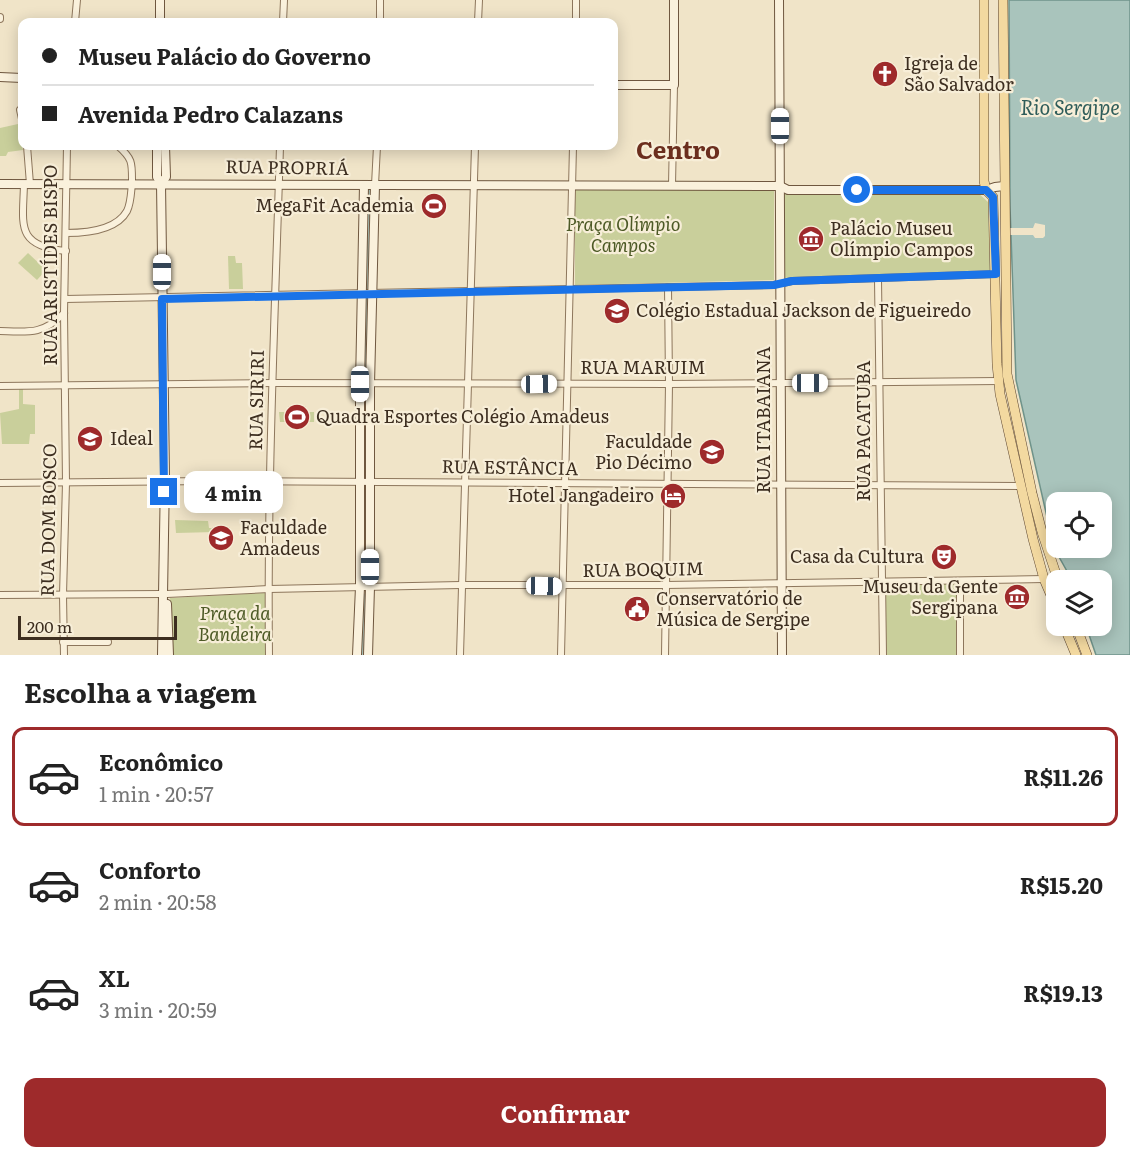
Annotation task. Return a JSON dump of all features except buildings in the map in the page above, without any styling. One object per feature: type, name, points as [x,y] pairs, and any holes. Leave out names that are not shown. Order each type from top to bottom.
[{"type":"main road","points":[[984,0],[984,181],[986,190],[993,197],[999,381],[1020,486],[1046,584]]},
{"type":"main road","points":[[1003,0],[1007,374],[1034,503],[1055,570]]},
{"type":"main road","points":[[1068,636],[1077,655]]},
{"type":"main road","points":[[1080,636],[1087,655]]},
{"type":"street","points":[[75,18],[77,0]]},
{"type":"street","points":[[160,0],[160,18]]},
{"type":"street","points":[[283,18],[284,0]]},
{"type":"street","points":[[380,0],[380,18]]},
{"type":"street","points":[[478,18],[479,0]]},
{"type":"street","points":[[576,0],[576,18]]},
{"type":"street","points":[[672,185],[674,0]]},
{"type":"street","name":"RUA ITABAIANA","points":[[779,0],[782,655]]},
{"type":"street","points":[[0,77],[18,78]]},
{"type":"street","points":[[618,85],[674,85]]},
{"type":"street","points":[[27,150],[24,232],[44,247],[66,251]]},
{"type":"street","name":"RUA ARISTÍDES BISPO","points":[[66,385],[64,300],[68,150]]},
{"type":"street","points":[[66,233],[85,233],[100,229],[114,223],[128,209],[132,184],[131,159],[122,150]]},
{"type":"street","points":[[157,150],[157,177],[161,183],[164,575],[167,586],[162,655]]},
{"type":"street","points":[[161,183],[166,177],[165,150]]},
{"type":"street","name":"RUA SIRIRI","points":[[269,655],[268,589],[274,295],[280,150]]},
{"type":"street","points":[[368,655],[365,587],[365,384],[369,184],[376,150]]},
{"type":"street","points":[[459,655],[475,150]]},
{"type":"street","points":[[561,655],[573,150]]},
{"type":"street","name":"RUA PROPRIÁ","points":[[0,184],[573,185]]},
{"type":"street","points":[[573,185],[780,186],[788,190],[986,190],[1004,186]]},
{"type":"street","points":[[64,300],[774,285],[781,282],[996,274]]},
{"type":"street","name":"RUA PACATUBA","points":[[878,279],[883,655]]},
{"type":"street","points":[[665,655],[668,286]]},
{"type":"street","points":[[0,331],[41,330],[54,324],[64,313]]},
{"type":"street","name":"RUA MARUIM","points":[[0,386],[999,381]]},
{"type":"street","name":"RUA DOM BOSCO","points":[[64,655],[66,385]]},
{"type":"street","name":"RUA ESTÂNCIA","points":[[0,483],[365,482],[1020,486]]},
{"type":"street","name":"RUA BOQUIM","points":[[0,596],[165,594],[268,589],[460,585],[881,583],[1044,579]]},
{"type":"street","points":[[960,581],[960,655]]},
{"type":"street","points":[[357,655],[365,587]]},
{"type":"street","points":[[165,594],[169,655]]},
{"type":"street","points":[[63,642],[108,642]]},
{"type":"green space","points":[[18,124],[18,150],[23,150],[8,152],[6,156],[0,156],[0,128]]},
{"type":"green space","name":"Praça Olímpio Campos","points":[[575,188],[774,190],[774,280],[575,285]]},
{"type":"green space","points":[[978,193],[988,202],[990,270],[782,278],[782,194]]},
{"type":"green space","points":[[28,253],[46,270],[37,280],[18,263]]},
{"type":"green space","points":[[228,256],[235,256],[236,263],[242,263],[243,289],[229,289]]},
{"type":"green space","points":[[19,389],[23,389],[23,404],[35,405],[35,434],[30,434],[29,444],[2,444],[0,413],[19,409]]},
{"type":"green space","name":"Quadra Esportes Colégio Amadeus","points":[[279,412],[314,412],[314,422],[280,422]]},
{"type":"green space","points":[[175,520],[208,521],[209,528],[215,528],[215,532],[176,533]]},
{"type":"green space","points":[[957,583],[958,655],[886,655],[883,585]]},
{"type":"green space","name":"Praça da Bandeira","points":[[265,593],[266,655],[172,655],[170,598]]},
{"type":"water","name":"Rio Sergipe","points":[[1009,0],[1130,0],[1130,655],[1096,655],[1089,636],[1112,636],[1112,570],[1066,570],[1060,558],[1112,558],[1112,492],[1046,492],[1046,513],[1016,380],[1010,206]]},
{"type":"pier","points":[[1035,223],[1045,225],[1043,238],[1035,238],[1033,235],[1010,235],[1010,228],[1033,228]]},
{"type":"waterway","points":[[364,527],[368,189]]},
{"type":"waterway","points":[[363,655],[364,596]]},
{"type":"place","name":"Igreja de São Salvador","points":[[885,74]]},
{"type":"place","name":"MegaFit Academia","points":[[434,206]]},
{"type":"place","name":"Palácio Museu Olímpio Campos","points":[[811,239]]},
{"type":"place","name":"Colégio Estadual Jackson de Figueiredo","points":[[617,311]]},
{"type":"place","name":"Quadra Esportes Colégio Amadeus","points":[[297,417]]},
{"type":"place","name":"Ideal","points":[[90,439]]},
{"type":"place","name":"Faculdade Pio Décimo","points":[[712,452]]},
{"type":"place","name":"Hotel Jangadeiro","points":[[673,496]]},
{"type":"place","name":"Faculdade Amadeus","points":[[221,538]]},
{"type":"place","name":"Casa da Cultura","points":[[944,557]]},
{"type":"place","name":"Museu da Gente Sergipana","points":[[1017,597]]},
{"type":"place","name":"Conservatório de Música de Sergipe","points":[[637,609]]},
{"type":"district","name":"Centro","points":[[678,151]]},
{"type":"route","points":[[164,492],[162,299],[774,285],[792,281],[996,274],[993,197],[986,190],[857,190]]}]
